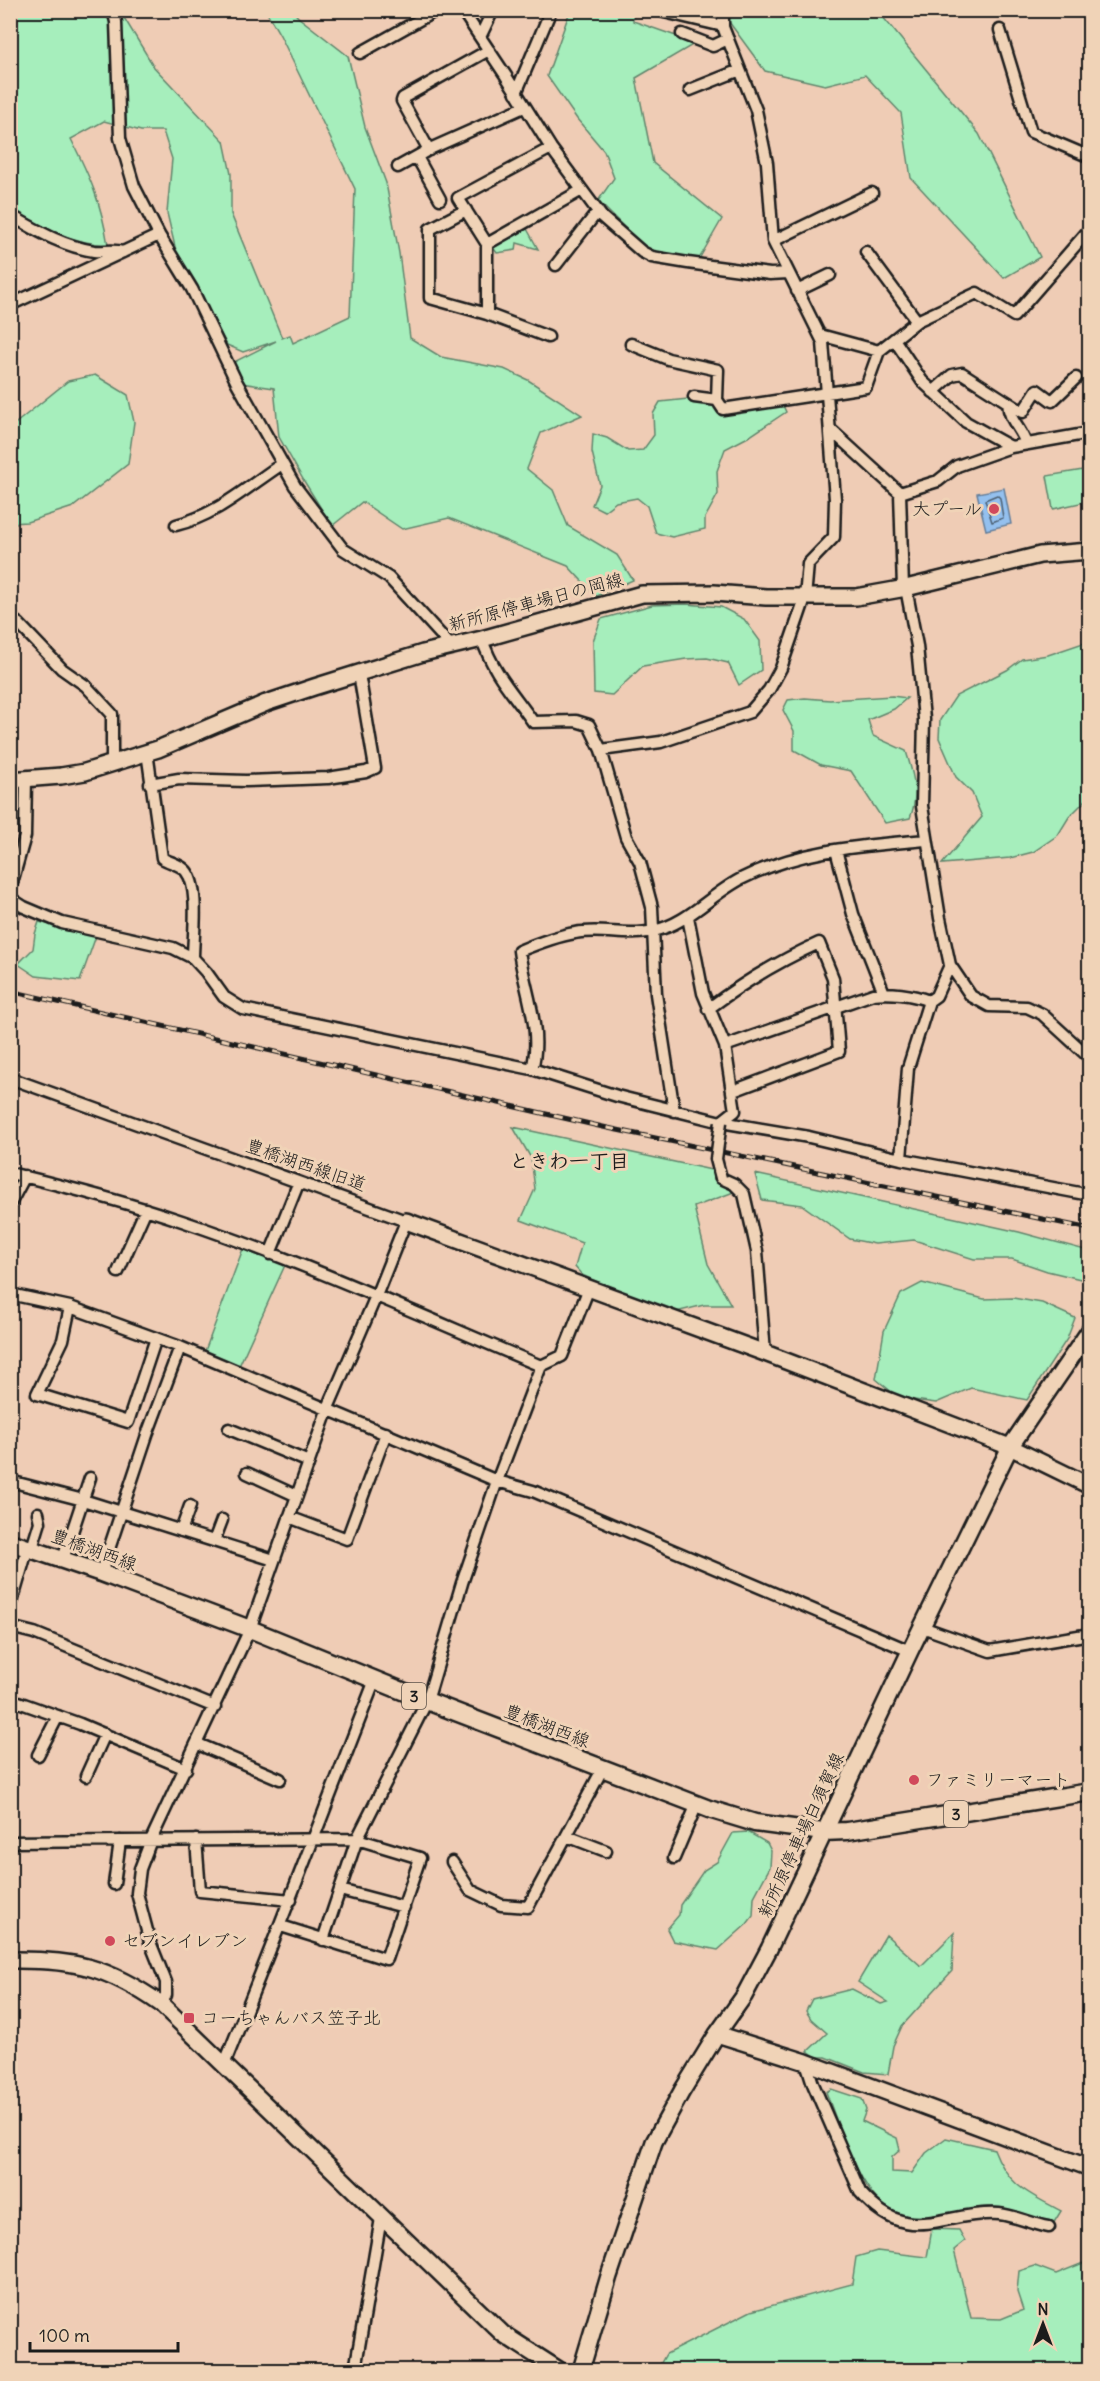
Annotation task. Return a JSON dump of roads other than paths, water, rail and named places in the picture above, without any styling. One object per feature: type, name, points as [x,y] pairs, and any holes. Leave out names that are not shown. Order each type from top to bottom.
[{"type":"main road","name":"新所原停車場日の岡線","points":[[10,780],[69,775],[112,764],[201,732],[266,703],[451,646],[642,594],[714,593],[805,598],[856,597],[904,588],[1040,555],[1089,551]]},
{"type":"main road","name":"豊橋湖西線旧道","points":[[406,1221],[765,1353],[1010,1447],[1089,1486]]},
{"type":"main road","name":"新所原停車場白須賀線","points":[[581,2370],[609,2276],[654,2142],[717,2034],[744,1996],[769,1949],[823,1832],[1010,1447],[1089,1330]]},
{"type":"main road","name":"豊橋湖西線","points":[[10,1542],[30,1547],[250,1629],[426,1701],[697,1804],[755,1822],[823,1832],[847,1831],[1089,1792]]},
{"type":"main road","points":[[10,1960],[70,1963],[105,1971],[132,1984],[161,2004],[503,2334],[559,2370]]},
{"type":"main road","points":[[717,2034],[806,2062],[1089,2168]]},
{"type":"street","points":[[113,10],[116,22],[120,138],[134,186],[159,235],[192,289],[236,381],[295,486],[344,549],[389,578],[451,646]]},
{"type":"street","points":[[360,53],[437,10]]},
{"type":"street","points":[[462,10],[524,107],[582,190],[598,211],[642,252],[652,257],[770,274],[788,273]]},
{"type":"street","points":[[480,37],[493,10]]},
{"type":"street","points":[[516,93],[551,10]]},
{"type":"street","points":[[601,750],[661,742],[750,712],[769,690],[781,669],[805,598],[808,564],[834,537],[835,499],[823,342],[773,241],[767,164],[756,110],[723,26],[723,10]]},
{"type":"street","points":[[664,12],[723,26]]},
{"type":"street","points":[[1000,30],[1031,132],[1089,157]]},
{"type":"street","points":[[682,34],[713,46],[728,39]]},
{"type":"street","points":[[429,150],[402,101],[403,98],[489,50]]},
{"type":"street","points":[[690,90],[740,70]]},
{"type":"street","points":[[398,167],[429,150],[524,107]]},
{"type":"street","points":[[487,314],[487,244],[458,198],[551,147]]},
{"type":"street","points":[[417,157],[440,199]]},
{"type":"street","points":[[487,244],[582,190]]},
{"type":"street","points":[[773,241],[872,193]]},
{"type":"street","points":[[466,210],[430,229],[430,298],[487,314],[548,337]]},
{"type":"street","points":[[556,265],[598,211]]},
{"type":"street","points":[[10,215],[41,234],[69,246],[97,251],[123,252]]},
{"type":"street","points":[[631,344],[668,359],[718,370],[717,400],[723,409],[866,387],[879,351],[917,321],[977,292],[1014,316],[1089,230]]},
{"type":"street","points":[[10,306],[159,235]]},
{"type":"street","points":[[866,252],[917,321]]},
{"type":"street","points":[[798,291],[830,275]]},
{"type":"street","points":[[820,335],[879,351]]},
{"type":"street","points":[[894,339],[922,381],[933,392],[966,422],[1011,447]]},
{"type":"street","points":[[933,392],[952,375],[962,373],[1023,412]]},
{"type":"street","points":[[1013,423],[1037,390],[1052,401],[1076,378]]},
{"type":"street","points":[[694,397],[717,400]]},
{"type":"street","points":[[1008,403],[1009,414],[1013,423],[1023,432],[1026,444]]},
{"type":"street","points":[[831,430],[900,493],[904,588],[916,646],[924,719],[922,806],[926,840],[950,965],[971,996],[989,1006],[1027,1007],[1042,1014],[1089,1058]]},
{"type":"street","points":[[900,493],[938,481],[957,466],[1011,447],[1089,433]]},
{"type":"street","points":[[176,525],[196,520],[223,507],[282,464]]},
{"type":"street","points":[[10,618],[19,624],[62,669],[101,700],[112,714],[112,764]]},
{"type":"street","points":[[482,639],[489,660],[501,681],[533,722],[576,721],[589,725],[601,750],[626,837],[640,862],[652,907],[656,994],[674,1111]]},
{"type":"street","points":[[150,784],[179,779],[246,781],[328,778],[366,772],[375,768],[359,674]]},
{"type":"street","points":[[147,752],[162,858],[170,864],[179,865],[187,872],[194,892],[193,958]]},
{"type":"street","points":[[10,890],[25,836],[26,779]]},
{"type":"street","points":[[532,1069],[536,1056],[536,1032],[519,951],[576,932],[653,932],[688,916],[722,889],[763,868],[812,854],[926,840]]},
{"type":"street","points":[[836,850],[853,914],[884,993]]},
{"type":"street","points":[[10,898],[24,907],[62,923],[173,948],[193,958],[224,997],[243,1009],[532,1069],[674,1111],[721,1122],[809,1137],[901,1159],[1089,1195]]},
{"type":"street","points":[[688,916],[708,1009],[725,1046],[733,1091],[735,1111],[721,1122],[716,1159],[721,1178],[734,1184],[744,1194],[758,1251],[765,1353]]},
{"type":"street","points":[[708,1009],[745,981],[785,958],[819,943],[833,978],[839,1051],[733,1091]]},
{"type":"street","points":[[901,1159],[908,1068],[929,1001],[936,996],[950,965]]},
{"type":"street","points":[[725,1046],[873,994],[884,993],[929,1001]]},
{"type":"street","name":"豊橋湖西線旧道","points":[[10,1078],[298,1184],[406,1221]]},
{"type":"street","points":[[10,1173],[146,1209],[270,1254],[541,1366]]},
{"type":"street","points":[[10,1204],[25,1176]]},
{"type":"street","points":[[270,1254],[298,1184]]},
{"type":"street","points":[[118,1272],[146,1209]]},
{"type":"street","points":[[161,2004],[166,1995],[166,1982],[150,1942],[137,1893],[140,1869],[151,1840],[250,1629],[328,1408],[406,1221]]},
{"type":"street","points":[[323,1940],[357,1839],[426,1701],[462,1583],[497,1481],[541,1366],[562,1356],[589,1288]]},
{"type":"street","points":[[11,1295],[70,1307],[180,1347],[497,1481],[533,1491],[910,1651]]},
{"type":"street","points":[[70,1307],[63,1340],[37,1394],[128,1422],[156,1338]]},
{"type":"street","points":[[101,1573],[120,1512],[180,1347]]},
{"type":"street","points":[[229,1429],[309,1462]]},
{"type":"street","points":[[289,1517],[347,1539],[386,1433]]},
{"type":"street","points":[[247,1473],[297,1496]]},
{"type":"street","points":[[63,1559],[90,1478]]},
{"type":"street","points":[[10,1481],[83,1500],[274,1560]]},
{"type":"street","points":[[181,1531],[190,1506]]},
{"type":"street","points":[[10,1609],[40,1522],[38,1513]]},
{"type":"street","points":[[214,1541],[222,1520]]},
{"type":"street","points":[[10,1627],[34,1633],[215,1707]]},
{"type":"street","points":[[922,1627],[990,1651],[1089,1634]]},
{"type":"street","points":[[224,2065],[281,1926],[311,1841],[375,1680]]},
{"type":"street","points":[[12,1703],[58,1716],[186,1769]]},
{"type":"street","points":[[38,1755],[58,1716]]},
{"type":"street","points":[[86,1776],[105,1734]]},
{"type":"street","points":[[198,1744],[280,1779]]},
{"type":"street","points":[[452,1862],[470,1890],[501,1905],[528,1907],[603,1768]]},
{"type":"street","points":[[674,1858],[697,1804]]},
{"type":"street","points":[[567,1836],[606,1851]]},
{"type":"street","points":[[10,1842],[357,1839],[420,1858],[386,1959],[281,1926]]},
{"type":"street","points":[[196,1840],[200,1891],[291,1900]]},
{"type":"street","points":[[114,1884],[120,1841]]},
{"type":"street","points":[[340,1890],[404,1906]]},
{"type":"street","points":[[806,2062],[813,2084],[860,2192],[872,2206],[903,2223],[927,2224],[978,2215],[1000,2214],[1049,2227]]},
{"type":"street","points":[[355,2370],[381,2218]]},
{"type":"water","name":"大プール","points":[[1004,488],[1011,524],[986,530],[977,493]]},
{"type":"railway","points":[[10,991],[603,1127],[1090,1229]]},
{"type":"place","name":"大プール","points":[[994,509]]},
{"type":"place","name":"ファミリーマート","points":[[914,1780]]},
{"type":"place","name":"セブンイレブン","points":[[110,1941]]},
{"type":"place","name":"コーちゃんバス笠子北","points":[[189,2018]]},
{"type":"district","name":"ときわ一丁目","points":[[569,1161]]}]
